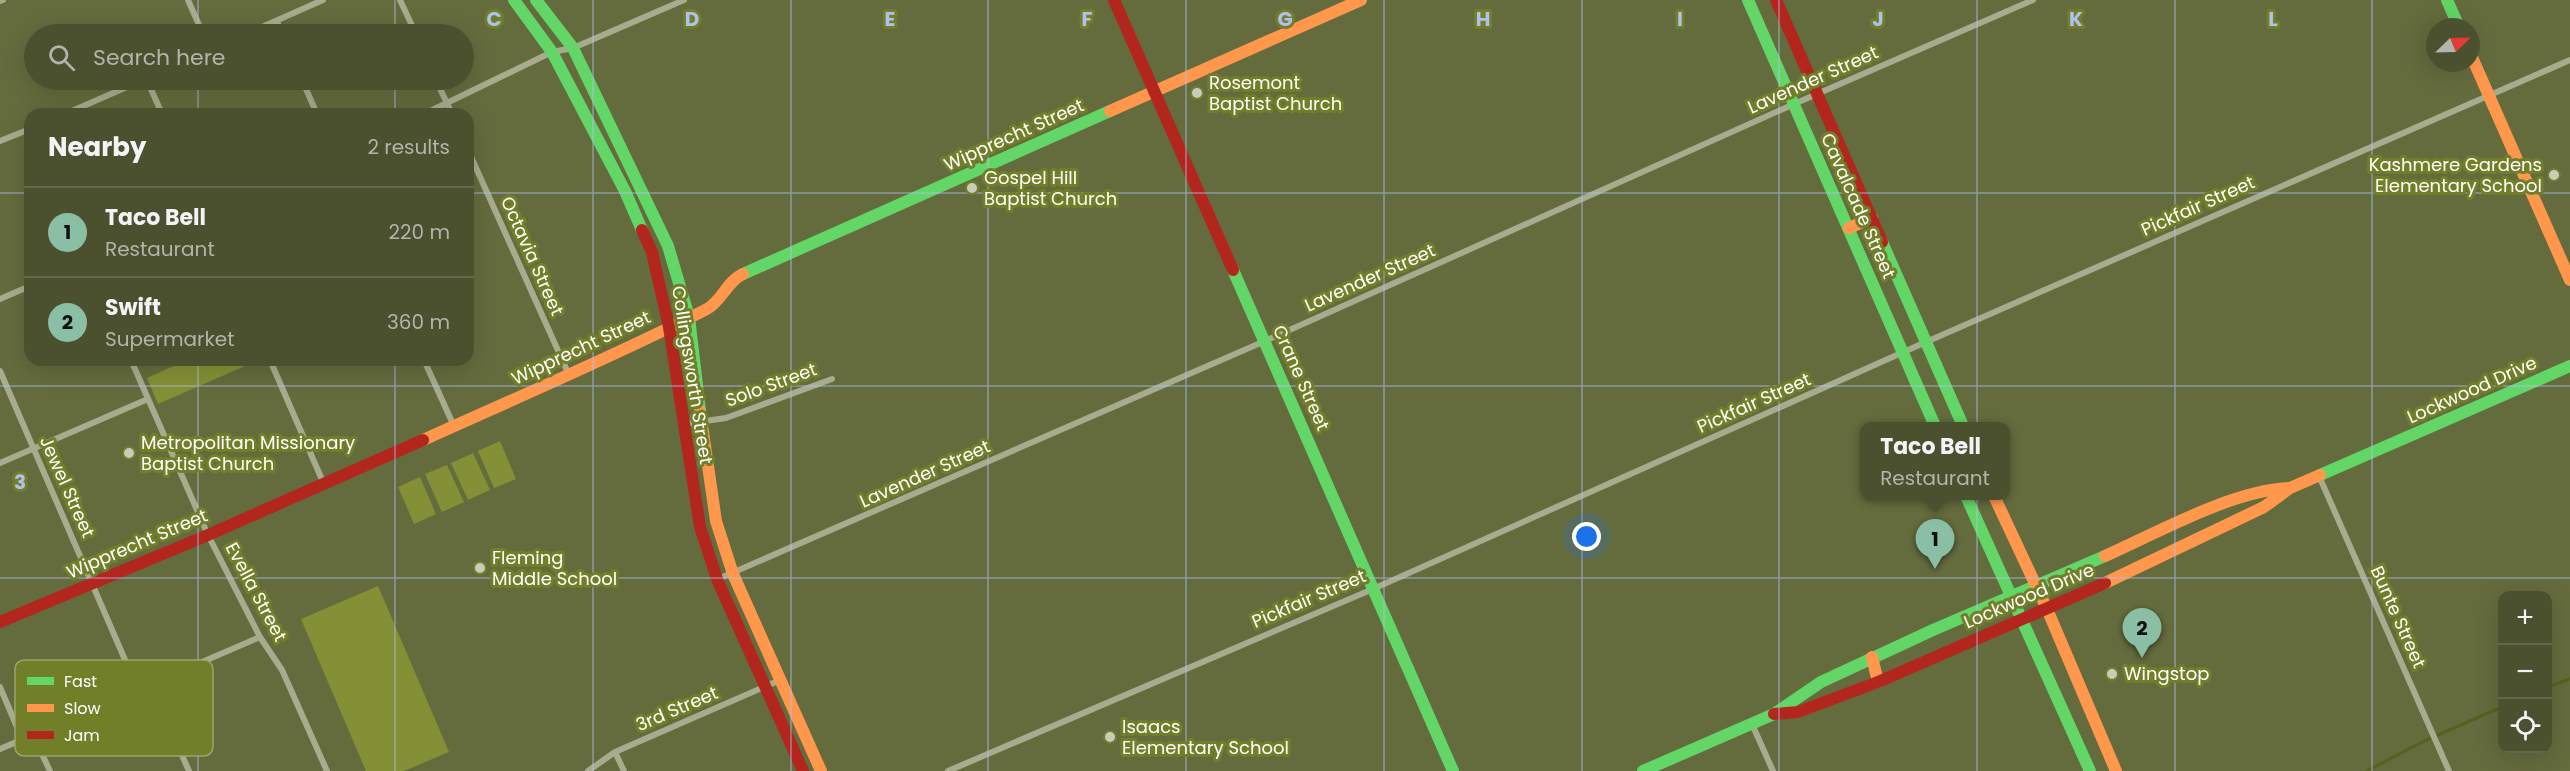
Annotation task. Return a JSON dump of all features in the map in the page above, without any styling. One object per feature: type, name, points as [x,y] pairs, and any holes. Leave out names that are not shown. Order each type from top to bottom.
[{"type":"main road","name":"Collingsworth Street","points":[[514,0],[552,52],[625,191],[652,252],[669,327],[700,527],[717,579],[802,771]]},
{"type":"main road","name":"Collingsworth Street","points":[[536,0],[573,48],[668,246],[689,317],[701,423],[716,521],[733,574],[821,771]]},
{"type":"main road","name":"Crane Street","points":[[1114,0],[1453,771]]},
{"type":"main road","name":"Wipprecht Street","points":[[0,622],[208,535],[453,424],[569,375],[711,307],[735,277],[1361,0]]},
{"type":"main road","name":"Cavalcade Street","points":[[1748,0],[1933,422]]},
{"type":"main road","name":"Cavalcade Street","points":[[1776,0],[1961,422]]},
{"type":"main road","points":[[2447,0],[2455,18]]},
{"type":"main road","points":[[2478,72],[2570,280]]},
{"type":"main road","points":[[1849,228],[1872,218]]},
{"type":"main road","name":"Lockwood Drive","points":[[1774,714],[1798,712],[1878,682],[2047,609],[2264,507],[2290,488],[2570,366]]},
{"type":"main road","name":"Lockwood Drive","points":[[1643,771],[1774,714],[1821,682],[1872,657],[2220,505],[2268,489],[2290,488]]},
{"type":"main road","points":[[1968,500],[2090,771]]},
{"type":"main road","points":[[1996,500],[2037,586],[2116,771]]},
{"type":"main road","points":[[2190,518],[2200,538]]},
{"type":"main road","points":[[1872,657],[1878,682]]},
{"type":"street","points":[[188,0],[199,24]]},
{"type":"street","points":[[400,0],[411,24]]},
{"type":"street","points":[[438,108],[552,52],[573,48],[684,0]]},
{"type":"street","name":"Lavender Street","points":[[717,579],[1265,341],[1794,104],[2033,0]]},
{"type":"street","points":[[270,24],[319,1]]},
{"type":"street","name":"Pickfair Street","points":[[948,771],[1373,589],[1926,342],[2570,60]]},
{"type":"street","points":[[78,108],[121,90]]},
{"type":"street","points":[[150,90],[159,108]]},
{"type":"street","points":[[306,90],[314,108]]},
{"type":"street","points":[[441,90],[449,108]]},
{"type":"street","points":[[0,141],[24,131]]},
{"type":"street","name":"Octavia Street","points":[[474,163],[569,375]]},
{"type":"street","points":[[0,299],[24,289]]},
{"type":"street","name":"Evella Street","points":[[134,366],[208,535],[260,637],[282,670],[327,771]]},
{"type":"street","points":[[273,366],[323,482]]},
{"type":"street","points":[[427,366],[453,424]]},
{"type":"street","name":"Jewel Street","points":[[0,371],[125,660]]},
{"type":"street","name":"Solo Street","points":[[684,424],[726,418],[832,379]]},
{"type":"street","points":[[0,463],[148,399]]},
{"type":"street","name":"Bunte Street","points":[[2319,476],[2449,771]]},
{"type":"street","points":[[208,660],[260,637]]},
{"type":"street","name":"3rd Street","points":[[588,771],[615,752],[780,680]]},
{"type":"street","points":[[0,687],[15,721]]},
{"type":"street","points":[[1752,724],[1773,771]]},
{"type":"street","points":[[0,749],[15,743]]},
{"type":"street","points":[[615,752],[624,771]]},
{"type":"street","points":[[43,756],[50,771]]},
{"type":"street","name":"Jewel Street","points":[[182,756],[189,771]]},
{"type":"green space","points":[[174,366],[245,366],[158,404],[147,378]]},
{"type":"green space","points":[[500,441],[516,479],[494,488],[478,451]]},
{"type":"green space","points":[[473,453],[490,490],[468,500],[451,463]]},
{"type":"green space","points":[[447,465],[464,502],[442,512],[425,474]]},
{"type":"green space","points":[[420,477],[436,514],[414,524],[398,487]]},
{"type":"green space","points":[[378,586],[449,752],[404,771],[366,771],[301,619]]},
{"type":"waterway","points":[[2552,686],[2570,679]]},
{"type":"waterway","points":[[2367,771],[2424,741],[2498,709]]},
{"type":"traffic: fast","points":[[514,0],[552,52],[625,191],[642,230]]},
{"type":"traffic: fast","points":[[536,0],[573,48],[668,246],[689,317],[700,411]]},
{"type":"traffic: fast","points":[[1748,0],[1933,422]]},
{"type":"traffic: fast","points":[[2447,0],[2455,18]]},
{"type":"traffic: fast","points":[[743,274],[1110,111]]},
{"type":"traffic: fast","points":[[1882,242],[1961,422]]},
{"type":"traffic: fast","points":[[1233,270],[1453,771]]},
{"type":"traffic: fast","points":[[2320,475],[2570,366]]},
{"type":"traffic: fast","points":[[1968,500],[2090,771]]},
{"type":"traffic: fast","points":[[1643,771],[1774,714],[1821,682],[1933,630],[2105,556]]},
{"type":"traffic: slow","points":[[1110,111],[1361,0]]},
{"type":"traffic: slow","points":[[2478,72],[2570,280]]},
{"type":"traffic: slow","points":[[1849,228],[1872,218]]},
{"type":"traffic: slow","points":[[423,440],[602,360],[707,309],[717,301],[737,277],[743,274]]},
{"type":"traffic: slow","points":[[700,411],[716,521],[733,574],[821,771]]},
{"type":"traffic: slow","points":[[2105,583],[2264,507],[2290,488],[2320,475]]},
{"type":"traffic: slow","points":[[2105,556],[2219,505],[2266,491],[2288,488]]},
{"type":"traffic: slow","points":[[1996,500],[2047,609],[2116,771]]},
{"type":"traffic: slow","points":[[1872,657],[1878,682]]},
{"type":"traffic: jam","points":[[1114,0],[1233,270]]},
{"type":"traffic: jam","points":[[1776,0],[1882,242]]},
{"type":"traffic: jam","points":[[642,230],[652,252],[669,327],[700,527],[717,579],[803,771]]},
{"type":"traffic: jam","points":[[0,622],[208,535],[423,440]]},
{"type":"traffic: jam","points":[[1774,714],[1798,712],[1878,682],[2105,583]]},
{"type":"place","name":"Rosemont Baptist Church","points":[[1197,93]]},
{"type":"place","name":"Kashmere Gardens Elementary School","points":[[2554,175]]},
{"type":"place","name":"Gospel Hill Baptist Church","points":[[972,188]]},
{"type":"place","name":"Metropolitan Missionary Baptist Church","points":[[129,453]]},
{"type":"place","name":"Fleming Middle School","points":[[480,568]]},
{"type":"place","name":"Taco Bell","points":[[1935,569]]},
{"type":"place","name":"Swift","points":[[2142,658]]},
{"type":"place","name":"Wingstop","points":[[2112,674]]},
{"type":"place","name":"Isaacs Elementary School","points":[[1110,737]]}]
